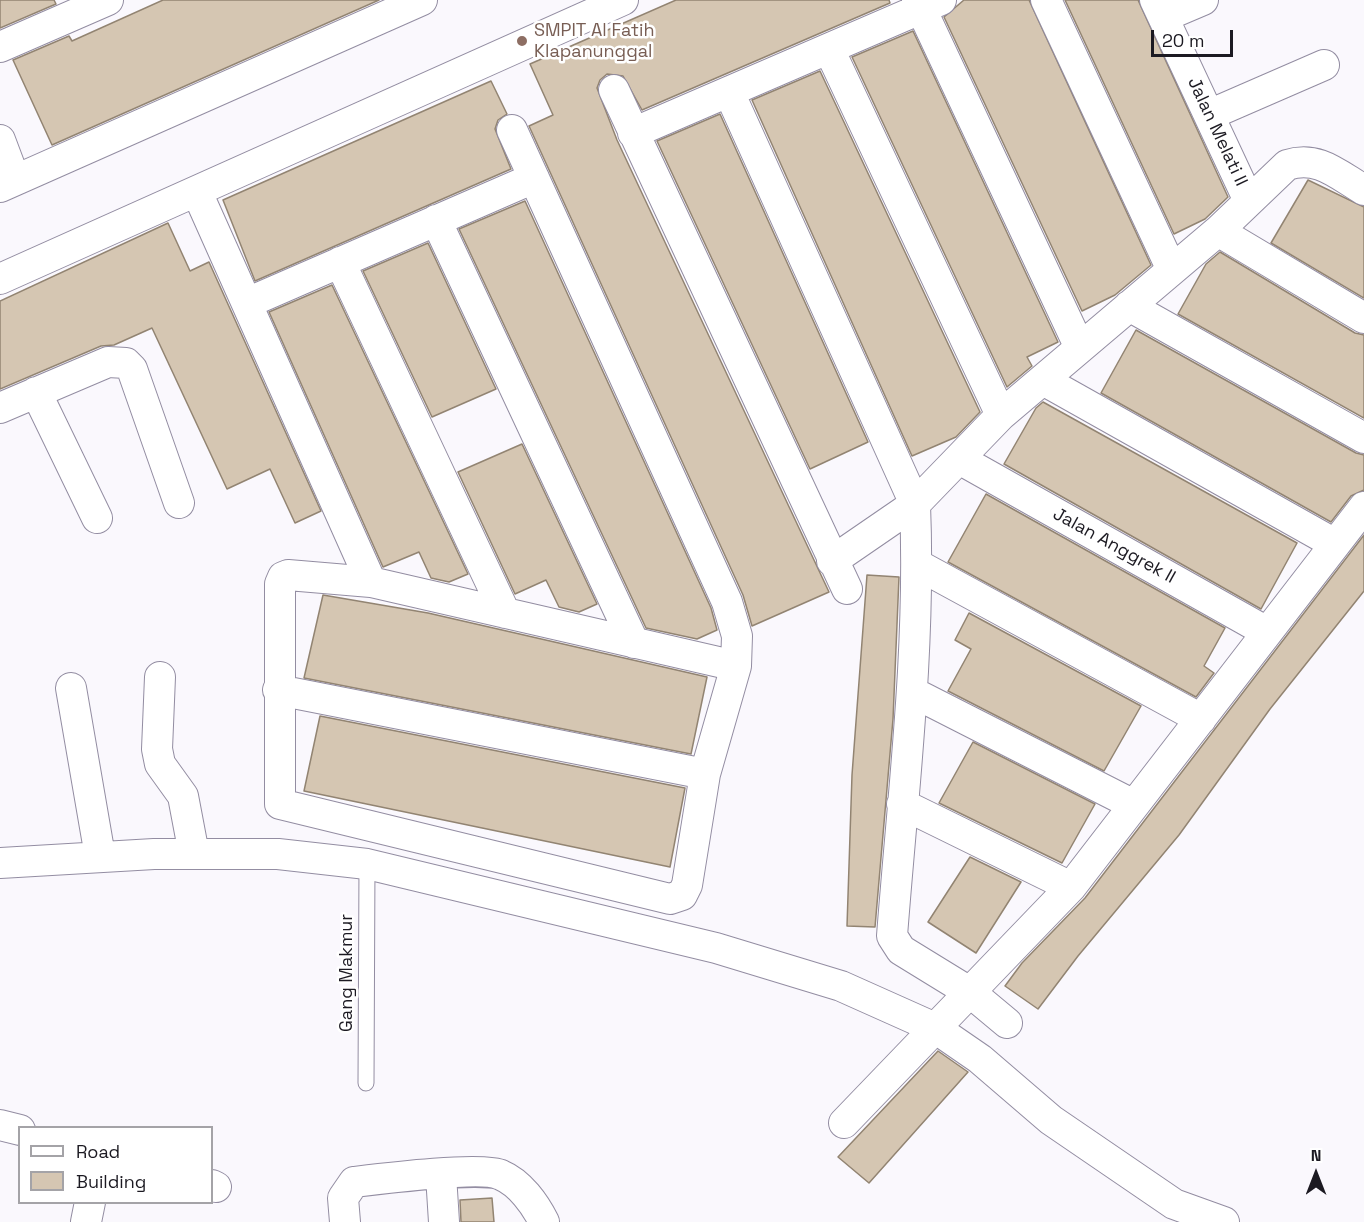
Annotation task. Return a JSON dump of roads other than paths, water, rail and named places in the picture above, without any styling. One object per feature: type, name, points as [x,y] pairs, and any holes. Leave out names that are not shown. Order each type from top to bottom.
[{"type":"street","points":[[0,47],[66,8],[108,0]]},
{"type":"street","points":[[0,140],[8,184],[422,0]]},
{"type":"street","points":[[0,279],[623,0]]},
{"type":"street","points":[[1046,0],[1172,270]]},
{"type":"street","points":[[1159,8],[1203,0]]},
{"type":"street","points":[[633,133],[829,49],[927,3],[1080,348]]},
{"type":"street","name":"Jalan Melati II","points":[[1159,8],[1248,199]]},
{"type":"street","points":[[829,49],[1001,415]]},
{"type":"street","points":[[1209,115],[1324,65]]},
{"type":"street","points":[[614,90],[847,589]]},
{"type":"street","points":[[729,92],[915,504],[918,565],[914,693],[902,804],[892,936],[901,950],[971,993],[1007,1023]]},
{"type":"street","points":[[512,130],[727,602],[737,636],[736,666],[705,774],[687,885],[682,895],[670,899],[284,807],[278,798],[280,584],[284,577],[371,582],[736,666]]},
{"type":"street","points":[[832,561],[915,504],[961,460],[1001,415],[1218,231],[1248,199],[1287,165],[1302,160],[1315,162],[1364,190]]},
{"type":"street","points":[[247,303],[534,178]]},
{"type":"street","points":[[197,192],[371,582]]},
{"type":"street","points":[[436,220],[634,642]]},
{"type":"street","points":[[1218,231],[1364,318]]},
{"type":"street","points":[[340,262],[505,613]]},
{"type":"street","points":[[1129,306],[1364,438]]},
{"type":"street","points":[[0,408],[108,362],[118,360],[126,363],[132,369],[178,503]]},
{"type":"street","points":[[1043,380],[1335,544]]},
{"type":"street","points":[[36,392],[97,518]]},
{"type":"street","name":"Jalan Anggrek II","points":[[961,460],[1267,632]]},
{"type":"street","points":[[844,1124],[1071,887],[1364,507]]},
{"type":"street","points":[[918,565],[1201,718]]},
{"type":"street","points":[[160,677],[157,749],[160,764],[183,796],[194,854]]},
{"type":"street","points":[[71,688],[92,795],[100,856]]},
{"type":"street","points":[[278,690],[705,774]]},
{"type":"street","points":[[914,693],[1134,805]]},
{"type":"street","points":[[902,804],[1071,887]]},
{"type":"street","points":[[0,863],[100,856],[278,854],[367,864],[716,948],[841,986],[934,1028],[980,1059],[1051,1120],[1174,1204],[1224,1222]]},
{"type":"street","points":[[0,1125],[18,1130]]},
{"type":"street","points":[[345,1222],[344,1198],[354,1182],[479,1172],[501,1174],[536,1204],[544,1222]]},
{"type":"street","points":[[441,1175],[444,1222]]},
{"type":"street","points":[[86,1222],[90,1204]]},
{"type":"lane","name":"Gang Makmur","points":[[366,1083],[367,864]]},
{"type":"place","name":"SMPIT Al Fatih Klapanunggal","points":[[522,41]]}]
